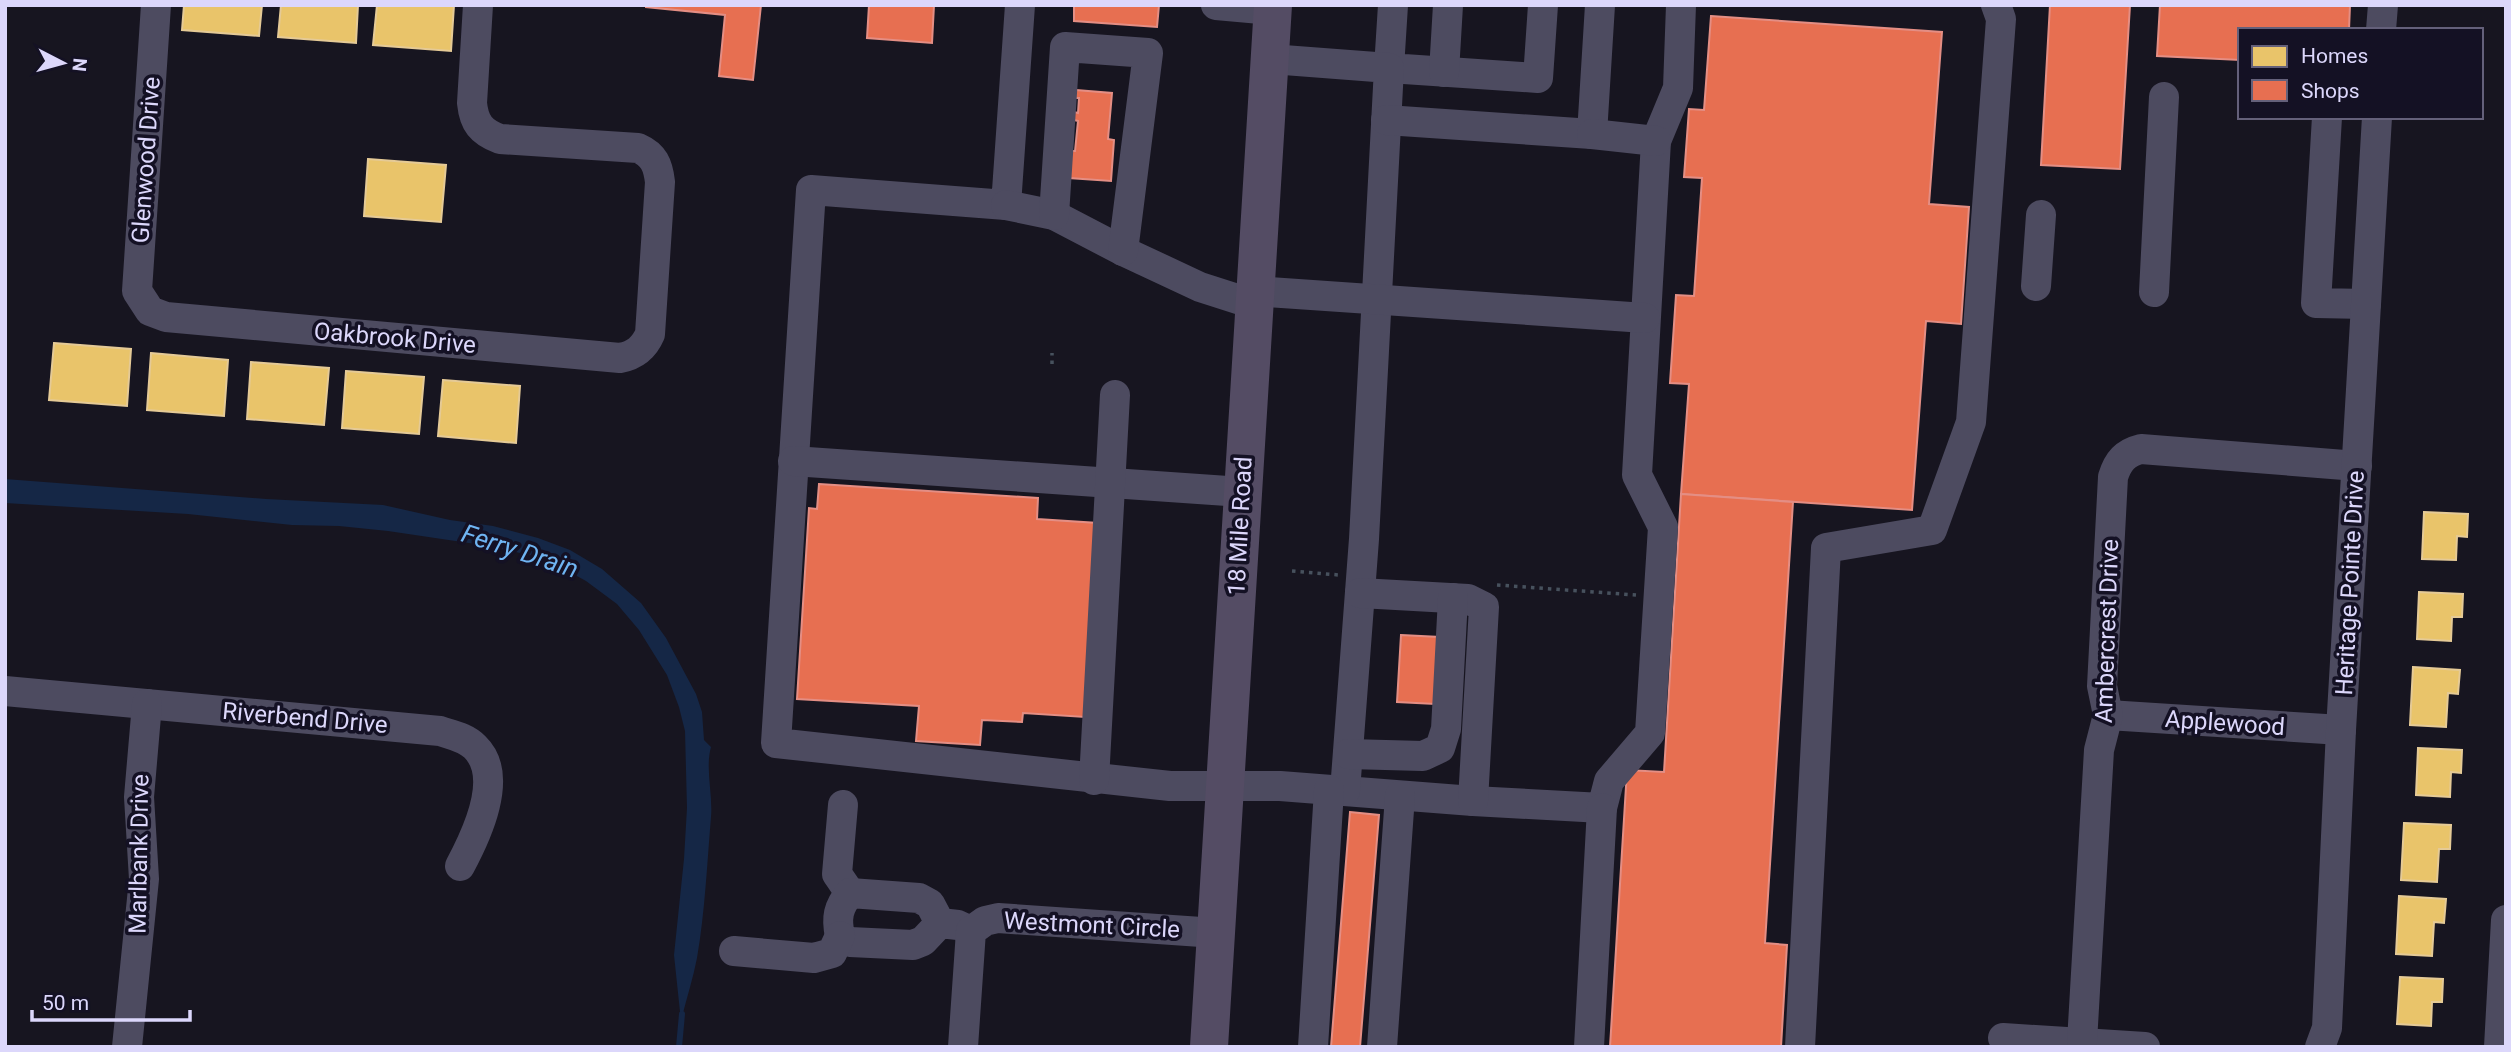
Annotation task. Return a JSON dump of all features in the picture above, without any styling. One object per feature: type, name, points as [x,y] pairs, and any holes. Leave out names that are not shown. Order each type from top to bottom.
[{"type":"main road","name":"18 Mile Road","points":[[1209,1047],[1273,8]]},
{"type":"street","name":"Glenwood Drive","points":[[150,311],[137,291],[156,5]]},
{"type":"street","name":"Oakbrook Drive","points":[[150,311],[180,319],[620,358],[631,356],[647,343],[650,334],[660,182],[654,161],[648,153],[638,148],[500,139],[488,135],[478,126],[472,103],[478,5]]},
{"type":"street","points":[[1006,205],[1020,5]]},
{"type":"street","points":[[1216,5],[1273,8]]},
{"type":"street","points":[[1313,1047],[1337,791],[1348,754],[1355,584],[1376,298],[1393,5]]},
{"type":"street","points":[[1444,72],[1447,5]]},
{"type":"street","points":[[1270,60],[1538,78],[1543,5]]},
{"type":"street","points":[[1592,134],[1600,5]]},
{"type":"street","points":[[1589,1047],[1602,808],[1609,781],[1650,733],[1663,527],[1637,475],[1656,141],[1678,88],[1681,5]]},
{"type":"street","points":[[1800,1047],[1826,548],[1932,530],[1971,422],[2001,19],[1996,5]]},
{"type":"street","points":[[2381,28],[2383,5]]},
{"type":"street","points":[[1054,215],[1065,47],[1148,53],[1123,251]]},
{"type":"street","points":[[1016,67],[1063,69]]},
{"type":"street","points":[[2154,292],[2164,97]]},
{"type":"street","points":[[2327,119],[2316,303],[2366,304]]},
{"type":"street","name":"Heritage Pointe Drive","points":[[2320,1047],[2327,1028],[2341,730],[2377,119]]},
{"type":"street","points":[[1386,120],[1656,141]]},
{"type":"street","points":[[1602,808],[1225,784],[1170,786],[1094,780],[776,743],[811,190],[1006,205],[1054,215],[1200,287],[1254,297],[1376,298],[1645,318]]},
{"type":"street","points":[[2036,286],[2041,215]]},
{"type":"street","points":[[1094,780],[1115,394]]},
{"type":"street","name":"Ambercrest Drive","points":[[2081,1042],[2099,750],[2108,715],[2102,686],[2113,477],[2123,457],[2141,449],[2357,466]]},
{"type":"street","points":[[793,461],[1242,492]]},
{"type":"street","points":[[1355,584],[1468,599],[1484,607],[1473,801]]},
{"type":"street","points":[[1348,754],[1423,756],[1440,748],[1446,729],[1453,598]]},
{"type":"street","name":"Riverbend Drive","points":[[5,691],[440,731],[464,739],[476,747],[485,761],[487,781],[484,810],[476,835],[460,866]]},
{"type":"street","name":"Marlbank Drive","points":[[127,1047],[144,879],[139,797],[147,704]]},
{"type":"street","name":"Applewood","points":[[2108,715],[2341,730]]},
{"type":"street","points":[[1382,1047],[1400,796]]},
{"type":"street","points":[[840,936],[849,942],[913,945],[923,941],[940,923],[930,904],[919,898],[850,892],[837,874],[843,804]]},
{"type":"street","points":[[734,951],[814,958],[832,953],[840,936],[838,911],[850,892]]},
{"type":"street","name":"Westmont Circle","points":[[971,931],[985,921],[998,918],[1216,933]]},
{"type":"street","points":[[2499,1047],[2506,920]]},
{"type":"street","name":"Westmont Circle","points":[[940,923],[958,925],[971,931]]},
{"type":"street","name":"Westmont Circle","points":[[963,1047],[971,931]]},
{"type":"street","points":[[2003,1038],[2145,1047]]},
{"type":"path","points":[[1052,353],[1052,364]]},
{"type":"path","points":[[1292,571],[1355,584]]},
{"type":"path","points":[[1486,582],[1498,586],[1636,594],[1637,586]]},
{"type":"water","name":"Ferry Drain","points":[[5,479],[383,505],[450,520],[493,526],[538,538],[570,550],[602,569],[641,603],[666,638],[696,694],[702,712],[704,740],[711,747],[711,817],[702,923],[695,966],[681,1021],[674,955],[687,808],[685,731],[667,675],[639,630],[617,604],[586,581],[555,564],[489,546],[339,526],[292,525],[188,514],[5,503]]},
{"type":"building: Homes","points":[[184,5],[262,5],[259,36],[182,30]]},
{"type":"building: Homes","points":[[281,5],[358,5],[356,43],[278,37]]},
{"type":"building: Homes","points":[[377,5],[454,5],[451,51],[373,45]]},
{"type":"building: Homes","points":[[368,159],[446,165],[441,222],[364,216]]},
{"type":"building: Homes","points":[[54,343],[131,349],[127,406],[49,400]]},
{"type":"building: Homes","points":[[151,353],[228,360],[224,416],[147,410]]},
{"type":"building: Homes","points":[[251,362],[329,368],[324,425],[247,419]]},
{"type":"building: Homes","points":[[346,371],[424,377],[419,434],[342,428]]},
{"type":"building: Homes","points":[[443,380],[520,386],[516,443],[438,436]]},
{"type":"building: Homes","points":[[2424,512],[2468,514],[2467,537],[2457,536],[2456,560],[2422,559]]},
{"type":"building: Homes","points":[[2419,592],[2463,594],[2462,617],[2452,617],[2451,641],[2417,639]]},
{"type":"building: Homes","points":[[2413,667],[2460,670],[2458,694],[2448,693],[2446,727],[2410,725]]},
{"type":"building: Homes","points":[[2418,748],[2462,750],[2461,773],[2451,772],[2450,797],[2416,795]]},
{"type":"building: Homes","points":[[2404,823],[2451,825],[2450,849],[2439,849],[2437,882],[2401,880]]},
{"type":"building: Homes","points":[[2399,896],[2446,899],[2444,923],[2434,922],[2432,956],[2396,954]]},
{"type":"building: Homes","points":[[2400,977],[2443,979],[2442,1002],[2432,1002],[2431,1026],[2397,1024]]},
{"type":"building: Shops","points":[[646,5],[761,5],[753,80],[719,76],[725,15]]},
{"type":"building: Shops","points":[[869,5],[934,5],[932,43],[867,38]]},
{"type":"building: Shops","points":[[1074,5],[1159,5],[1157,27],[1074,21]]},
{"type":"building: Shops","points":[[2050,5],[2130,5],[2120,169],[2041,165]]},
{"type":"building: Shops","points":[[2160,5],[2350,5],[2349,28],[2238,28],[2238,60],[2157,56]]},
{"type":"building: Shops","points":[[1711,16],[1942,32],[1929,204],[1969,207],[1961,324],[1926,321],[1912,510],[1681,494],[1689,384],[1670,383],[1676,295],[1694,296],[1702,178],[1684,177],[1689,109],[1704,110]]},
{"type":"building: Shops","points":[[1076,90],[1112,93],[1108,139],[1114,140],[1111,181],[1069,178],[1078,121],[1074,120],[1074,112],[1078,113],[1079,98],[1075,98]]},
{"type":"building: Shops","points":[[819,484],[1038,498],[1037,519],[1098,523],[1085,717],[1023,713],[1022,722],[982,720],[980,745],[916,741],[919,706],[797,699],[809,508],[817,509]]},
{"type":"building: Shops","points":[[1681,494],[1793,502],[1765,943],[1787,945],[1781,1047],[1610,1047],[1627,770],[1664,772]]},
{"type":"building: Shops","points":[[1401,635],[1440,637],[1435,704],[1397,702]]},
{"type":"building: Shops","points":[[1350,812],[1379,815],[1360,1047],[1331,1047]]},
{"type":"waterway","points":[[679,1047],[682,1014]]}]
